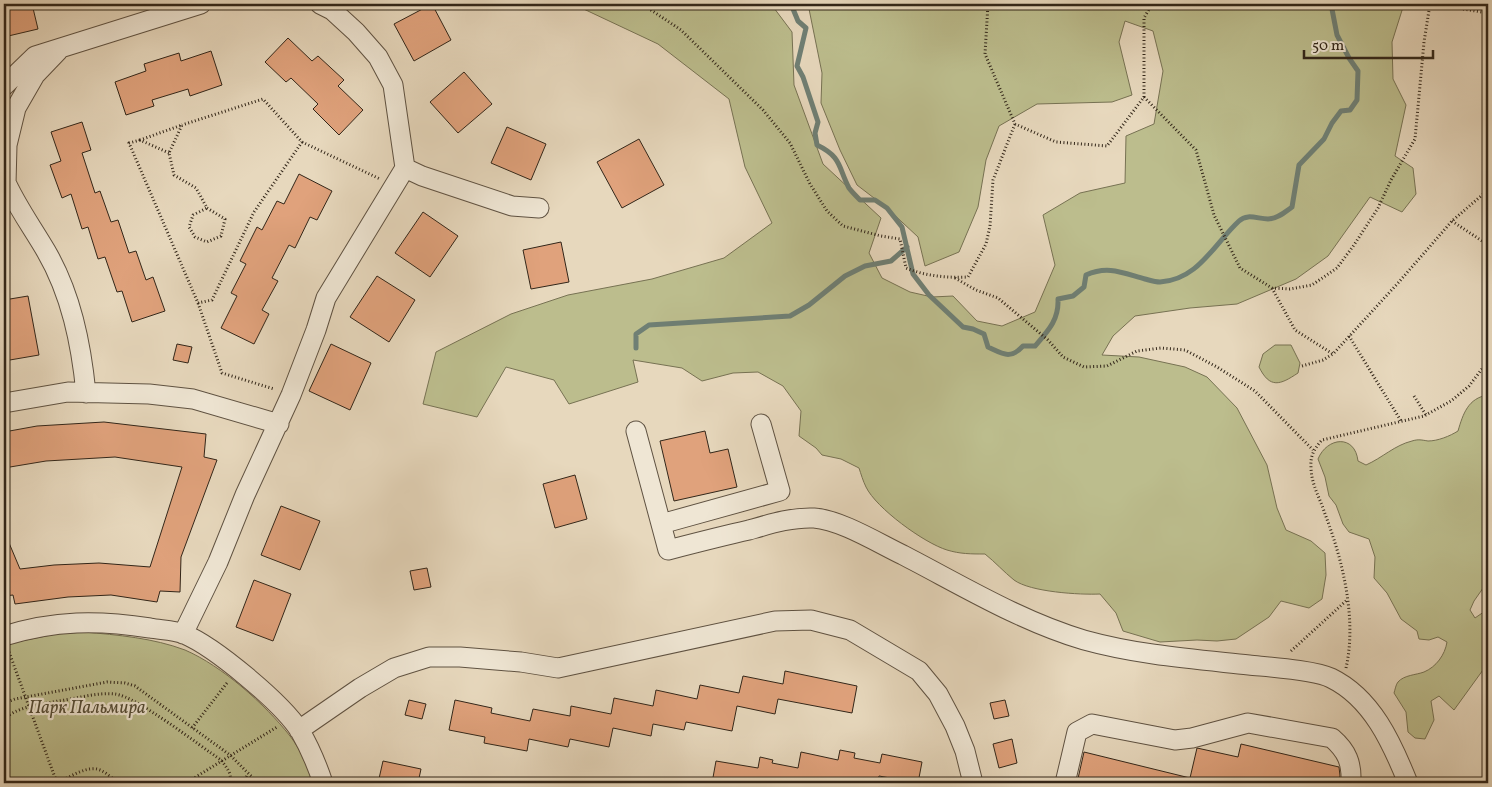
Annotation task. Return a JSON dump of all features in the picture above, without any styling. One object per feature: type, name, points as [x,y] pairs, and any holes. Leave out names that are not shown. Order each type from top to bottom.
[{"type":"lane","points":[[4,86],[35,56],[201,4]]},
{"type":"lane","points":[[184,634],[218,562],[245,495],[279,424],[316,330],[326,298],[405,168],[393,85],[378,57],[356,32],[332,10],[320,4]]},
{"type":"lane","points":[[60,48],[35,75],[16,108],[7,145],[5,181],[46,252],[60,281],[73,316],[84,371],[86,393]]},
{"type":"lane","points":[[405,168],[422,176],[512,206],[538,208]]},
{"type":"lane","points":[[4,403],[68,392],[149,394],[193,399],[279,424]]},
{"type":"lane","points":[[661,524],[780,491],[761,424]]},
{"type":"lane","points":[[636,431],[668,550],[781,522],[816,518],[861,534],[1012,611],[1040,624],[1074,636],[1116,648],[1159,656],[1273,668],[1330,677],[1355,695],[1373,714],[1384,730],[1408,783]]},
{"type":"lane","points":[[295,725],[394,668],[429,658],[460,657],[521,662],[558,668],[775,622],[811,620],[850,630],[919,671],[938,694],[955,726],[973,783]]},
{"type":"lane","points":[[5,641],[54,624],[94,622],[136,626],[184,634],[208,648],[238,670],[258,687],[295,725],[314,759],[323,783]]},
{"type":"lane","points":[[1065,783],[1077,732],[1092,724],[1175,740],[1192,738],[1248,723],[1332,738],[1342,746],[1351,769],[1351,783]]},
{"type":"path","points":[[642,4],[681,30],[762,110],[790,142],[810,184],[827,211],[843,226],[900,239],[906,268],[943,277],[968,277],[986,244],[990,226],[993,180],[1015,124]]},
{"type":"path","points":[[988,4],[985,54],[1015,124],[1056,142],[1107,146],[1144,97],[1144,18],[1152,4]]},
{"type":"path","points":[[1144,97],[1196,150],[1214,215],[1240,268],[1272,288],[1290,290],[1312,284],[1337,268],[1378,208],[1391,180],[1415,139],[1424,42],[1431,4],[1488,13]]},
{"type":"path","points":[[291,395],[222,373],[198,303],[129,143],[263,99],[302,142],[394,186]]},
{"type":"path","points":[[182,125],[169,153],[174,175],[196,188],[207,208],[225,219],[221,236],[207,242],[195,237],[189,228],[193,215],[207,208]]},
{"type":"path","points":[[140,140],[169,153]]},
{"type":"path","points":[[198,303],[212,300],[254,212],[302,142]]},
{"type":"path","points":[[1302,366],[1323,360],[1333,354],[1452,221],[1488,190]]},
{"type":"path","points":[[1452,221],[1488,245]]},
{"type":"path","points":[[954,278],[976,290],[998,298],[1048,340],[1063,357],[1084,367],[1107,366],[1137,351],[1161,348],[1185,350],[1217,367],[1255,391],[1313,450]]},
{"type":"path","points":[[1272,288],[1295,330],[1333,354]]},
{"type":"path","points":[[1349,336],[1401,421]]},
{"type":"path","points":[[1342,686],[1349,658],[1349,613],[1345,579],[1325,513],[1314,490],[1310,466],[1313,450],[1322,440],[1426,415],[1451,401],[1469,386],[1488,361]]},
{"type":"path","points":[[1414,396],[1426,415]]},
{"type":"path","points":[[1273,668],[1347,599]]},
{"type":"path","points":[[5,641],[57,783],[88,769],[96,768],[118,783]]},
{"type":"path","points":[[192,728],[238,670]]},
{"type":"path","points":[[4,703],[25,697],[108,682],[126,683],[135,686],[230,755],[258,783]]},
{"type":"path","points":[[4,718],[28,706],[101,694],[118,694],[147,709],[221,760],[228,768],[231,777],[230,783]]},
{"type":"path","points":[[186,783],[230,755],[295,725]]},
{"type":"path","points":[[244,783],[248,774]]},
{"type":"green space","points":[[573,4],[771,4],[792,32],[794,85],[823,164],[881,218],[869,253],[882,278],[910,292],[932,297],[953,296],[977,321],[1002,326],[1035,312],[1055,265],[1043,215],[1080,193],[1125,183],[1126,136],[1154,124],[1163,71],[1153,31],[1125,21],[1119,42],[1132,95],[1112,102],[1037,104],[999,126],[986,160],[978,207],[959,252],[925,266],[918,237],[887,208],[857,185],[840,150],[821,103],[822,73],[808,4],[1404,4],[1392,42],[1393,79],[1406,105],[1395,156],[1413,168],[1416,194],[1402,212],[1370,197],[1328,256],[1296,279],[1237,304],[1190,308],[1135,316],[1113,336],[1102,355],[1139,357],[1185,367],[1207,377],[1237,408],[1267,465],[1277,508],[1286,530],[1311,541],[1325,553],[1326,575],[1322,599],[1309,608],[1281,601],[1269,617],[1236,639],[1160,642],[1123,631],[1116,613],[1100,594],[1043,590],[1021,584],[985,554],[970,554],[947,550],[914,533],[890,514],[871,495],[859,468],[841,459],[822,455],[816,448],[799,436],[801,411],[783,386],[758,372],[733,373],[702,381],[682,368],[633,360],[638,382],[569,404],[554,380],[506,367],[477,417],[423,404],[436,352],[511,314],[568,295],[652,279],[724,258],[772,223],[745,167],[729,99],[658,44]]},
{"type":"green space","points":[[1275,345],[1291,345],[1300,363],[1298,373],[1276,383],[1267,379],[1259,367],[1263,354]]},
{"type":"green space","points":[[1488,395],[1488,581],[1470,610],[1475,618],[1488,609],[1488,663],[1454,710],[1439,696],[1431,701],[1434,720],[1425,739],[1415,738],[1408,732],[1406,712],[1394,693],[1396,686],[1403,678],[1424,672],[1436,664],[1442,656],[1447,642],[1438,637],[1429,640],[1419,639],[1417,631],[1401,619],[1387,593],[1374,578],[1375,557],[1369,539],[1349,532],[1343,524],[1336,505],[1329,496],[1325,477],[1318,459],[1328,446],[1340,442],[1352,446],[1358,461],[1366,465],[1406,443],[1416,440],[1432,441],[1444,438],[1458,431],[1464,413],[1471,403]]},
{"type":"green space","name":"Парк Пальмира","points":[[84,632],[148,640],[173,646],[185,650],[214,666],[256,699],[280,724],[298,747],[314,783],[4,783],[4,646],[56,634]]},
{"type":"building","points":[[4,4],[32,4],[38,29],[4,37]]},
{"type":"building","points":[[432,4],[451,40],[414,61],[394,24]]},
{"type":"building","points":[[288,38],[312,61],[318,56],[344,80],[338,86],[363,110],[339,135],[313,109],[318,104],[291,78],[286,82],[265,62]]},
{"type":"building","points":[[211,51],[222,85],[190,96],[188,89],[152,100],[154,106],[126,115],[115,82],[146,71],[144,64],[179,53],[181,61]]},
{"type":"building","points":[[464,72],[492,104],[458,133],[430,102]]},
{"type":"building","points":[[82,122],[91,150],[82,153],[95,193],[100,191],[111,222],[118,220],[129,253],[136,251],[146,280],[153,277],[165,311],[132,322],[122,291],[117,292],[105,257],[98,259],[88,227],[82,229],[71,194],[62,198],[50,165],[61,161],[51,132]]},
{"type":"building","points":[[507,127],[546,144],[531,180],[491,163]]},
{"type":"building","points":[[639,139],[664,185],[622,208],[597,162]]},
{"type":"building","points":[[299,174],[332,191],[317,220],[310,217],[295,248],[289,245],[272,278],[278,281],[262,310],[269,314],[254,344],[221,328],[237,296],[231,293],[246,264],[240,261],[257,227],[262,230],[277,201],[284,204]]},
{"type":"building","points":[[423,212],[458,236],[430,277],[395,253]]},
{"type":"building","points":[[561,242],[569,282],[531,289],[523,250]]},
{"type":"building","points":[[377,276],[415,300],[389,342],[350,317]]},
{"type":"building","points":[[28,296],[39,355],[4,361],[4,300]]},
{"type":"building","points":[[177,344],[192,347],[188,363],[173,360]]},
{"type":"building","points":[[331,344],[371,363],[350,410],[309,391]]},
{"type":"building","points":[[104,422],[206,434],[204,457],[217,460],[181,557],[180,592],[160,591],[157,602],[111,595],[68,597],[15,604],[13,595],[4,596],[4,531],[20,569],[99,563],[150,567],[182,467],[115,457],[46,461],[4,468],[4,432],[37,426]]},
{"type":"building","points":[[705,431],[710,453],[728,449],[737,487],[674,501],[660,441]]},
{"type":"building","points":[[575,475],[587,519],[555,528],[543,484]]},
{"type":"building","points":[[281,506],[320,521],[300,570],[261,555]]},
{"type":"building","points":[[427,568],[431,587],[414,590],[410,571]]},
{"type":"building","points":[[254,580],[291,594],[273,641],[236,627]]},
{"type":"building","points":[[785,671],[857,686],[852,713],[778,699],[775,714],[737,706],[732,731],[686,722],[684,730],[653,724],[651,736],[613,728],[609,747],[570,739],[568,747],[529,739],[527,751],[484,743],[485,737],[449,730],[455,700],[492,708],[491,713],[530,721],[533,709],[570,716],[571,706],[611,714],[614,698],[653,706],[656,690],[697,699],[700,685],[739,693],[743,676],[783,684]]},
{"type":"building","points":[[409,700],[426,704],[422,719],[405,715]]},
{"type":"building","points":[[1005,700],[1009,716],[994,719],[990,703]]},
{"type":"building","points":[[1012,739],[1017,763],[999,768],[993,744]]},
{"type":"building","points":[[1241,744],[1339,767],[1340,776],[1338,783],[1077,783],[1084,752],[1190,778],[1197,748],[1238,757]]},
{"type":"building","points":[[840,750],[855,753],[854,758],[880,763],[882,754],[922,762],[918,783],[879,776],[877,783],[861,783],[837,779],[836,783],[796,781],[796,783],[712,783],[716,761],[758,768],[760,757],[773,760],[772,763],[798,768],[801,752],[838,760]]},
{"type":"building","points":[[383,761],[421,769],[418,783],[378,783]]},
{"type":"waterway","points":[[791,4],[798,21],[806,28],[797,66],[803,77],[818,122],[815,133],[817,145],[835,158],[849,188],[860,200],[875,200],[887,208],[902,227],[913,274],[929,295],[963,327],[984,334],[988,347],[1006,354],[1014,353],[1023,346],[1035,346],[1055,319],[1058,299],[1073,296],[1084,287],[1086,275],[1109,270],[1156,282],[1173,280],[1195,268],[1242,219],[1246,217],[1271,219],[1292,207],[1299,165],[1324,139],[1341,111],[1350,110],[1357,100],[1358,71],[1337,35],[1331,4]]},
{"type":"waterway","points":[[636,348],[636,334],[649,325],[790,316],[809,305],[845,276],[865,266],[891,261],[907,247]]}]
